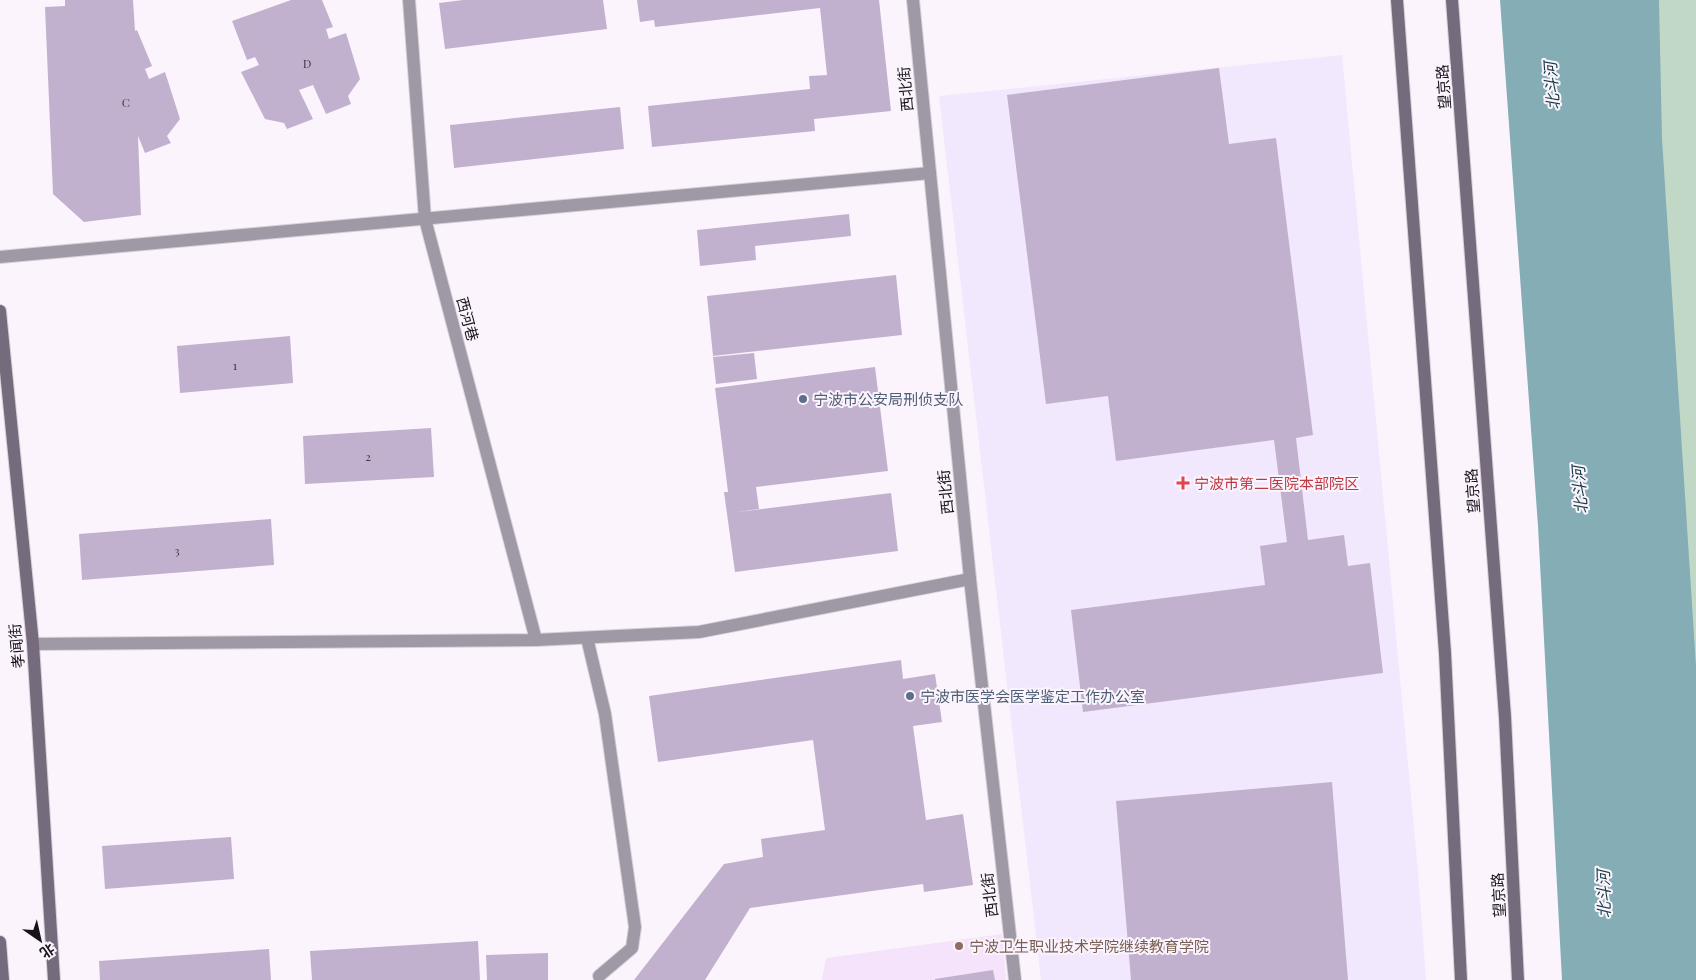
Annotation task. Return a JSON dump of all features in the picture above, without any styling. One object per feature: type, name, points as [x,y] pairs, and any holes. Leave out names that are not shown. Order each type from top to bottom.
[{"type":"main road","points":[[1397,0],[1445,653],[1461,980]]},
{"type":"main road","name":"望京路","points":[[1452,0],[1505,716],[1518,980]]},
{"type":"main road","name":"孝闻街","points":[[0,311],[33,644],[54,980]]},
{"type":"main road","points":[[0,942],[3,980]]},
{"type":"street","name":"西河巷","points":[[409,0],[425,219],[536,640]]},
{"type":"street","name":"西北街","points":[[913,0],[970,579],[1016,980]]},
{"type":"street","points":[[0,257],[930,172]]},
{"type":"street","points":[[33,644],[536,640],[699,632],[970,579]]},
{"type":"street","points":[[587,638],[605,714],[635,927],[632,948],[599,976]]},
{"type":"shaded area","name":"宁波市第二医院本部院区","points":[[1342,55],[1418,871],[1426,980],[1041,980],[939,96]]},
{"type":"shaded area","name":"宁波卫生职业技术学院继续教育学院","points":[[1002,934],[1006,980],[822,980],[826,958]]},
{"type":"green space","points":[[1642,0],[1696,0],[1696,822]]},
{"type":"water","name":"北斗河","points":[[1500,0],[1659,0],[1662,139],[1696,666],[1696,980],[1562,980],[1538,526]]},
{"type":"building","points":[[65,0],[133,0],[135,31],[137,30],[152,66],[145,69],[149,79],[165,72],[180,119],[167,136],[171,143],[145,153],[138,136],[141,215],[84,222],[53,194],[45,7],[65,6]]},
{"type":"building","points":[[291,0],[322,0],[333,27],[326,29],[329,39],[346,33],[360,79],[348,96],[351,104],[326,114],[313,85],[299,90],[313,119],[287,129],[284,123],[265,119],[241,72],[259,65],[255,57],[247,60],[232,21]]},
{"type":"building","points":[[463,0],[603,0],[607,29],[445,49],[439,3]]},
{"type":"building","points":[[637,0],[879,0],[891,111],[814,119],[815,131],[652,147],[648,106],[810,89],[809,76],[827,75],[820,8],[655,27],[654,20],[640,22]]},
{"type":"building","points":[[1219,68],[1229,144],[1276,138],[1313,435],[1296,438],[1308,540],[1344,535],[1348,566],[1370,563],[1383,673],[1083,712],[1071,610],[1265,585],[1260,546],[1287,542],[1274,440],[1116,461],[1108,396],[1046,404],[1007,95]]},
{"type":"building","points":[[620,107],[624,149],[454,168],[450,125]]},
{"type":"building","points":[[849,214],[851,236],[755,246],[756,260],[700,266],[697,230]]},
{"type":"building","points":[[896,275],[902,335],[713,356],[707,296]]},
{"type":"building","points":[[290,336],[293,383],[180,393],[177,346]]},
{"type":"building","points":[[754,353],[757,379],[716,384],[713,357]]},
{"type":"building","points":[[875,367],[888,471],[756,487],[759,509],[730,513],[891,493],[898,551],[735,572],[724,492],[728,492],[715,388]]},
{"type":"building","points":[[431,428],[434,477],[305,484],[303,436]]},
{"type":"building","points":[[271,519],[274,565],[82,580],[79,534]]},
{"type":"building","points":[[901,660],[903,679],[935,674],[942,722],[913,726],[926,820],[963,814],[973,885],[924,892],[923,884],[750,908],[705,980],[634,980],[724,864],[763,857],[761,839],[825,830],[813,740],[658,762],[649,696]]},
{"type":"building","points":[[1332,782],[1348,980],[1131,980],[1116,801]]},
{"type":"building","points":[[231,837],[234,879],[105,889],[102,846]]},
{"type":"building","points":[[478,941],[480,980],[312,980],[310,951]]},
{"type":"building","points":[[269,949],[271,980],[100,980],[99,961]]},
{"type":"building","points":[[548,953],[548,980],[487,980],[486,955]]},
{"type":"building","points":[[993,970],[995,980],[935,980],[935,979]]},
{"type":"place","name":"宁波市公安局刑侦支队","points":[[803,399]]},
{"type":"place","name":"宁波市第二医院本部院区","points":[[1183,483]]},
{"type":"place","name":"宁波市医学会医学鉴定工作办公室","points":[[910,696]]},
{"type":"place","name":"宁波卫生职业技术学院继续教育学院","points":[[959,946]]}]
